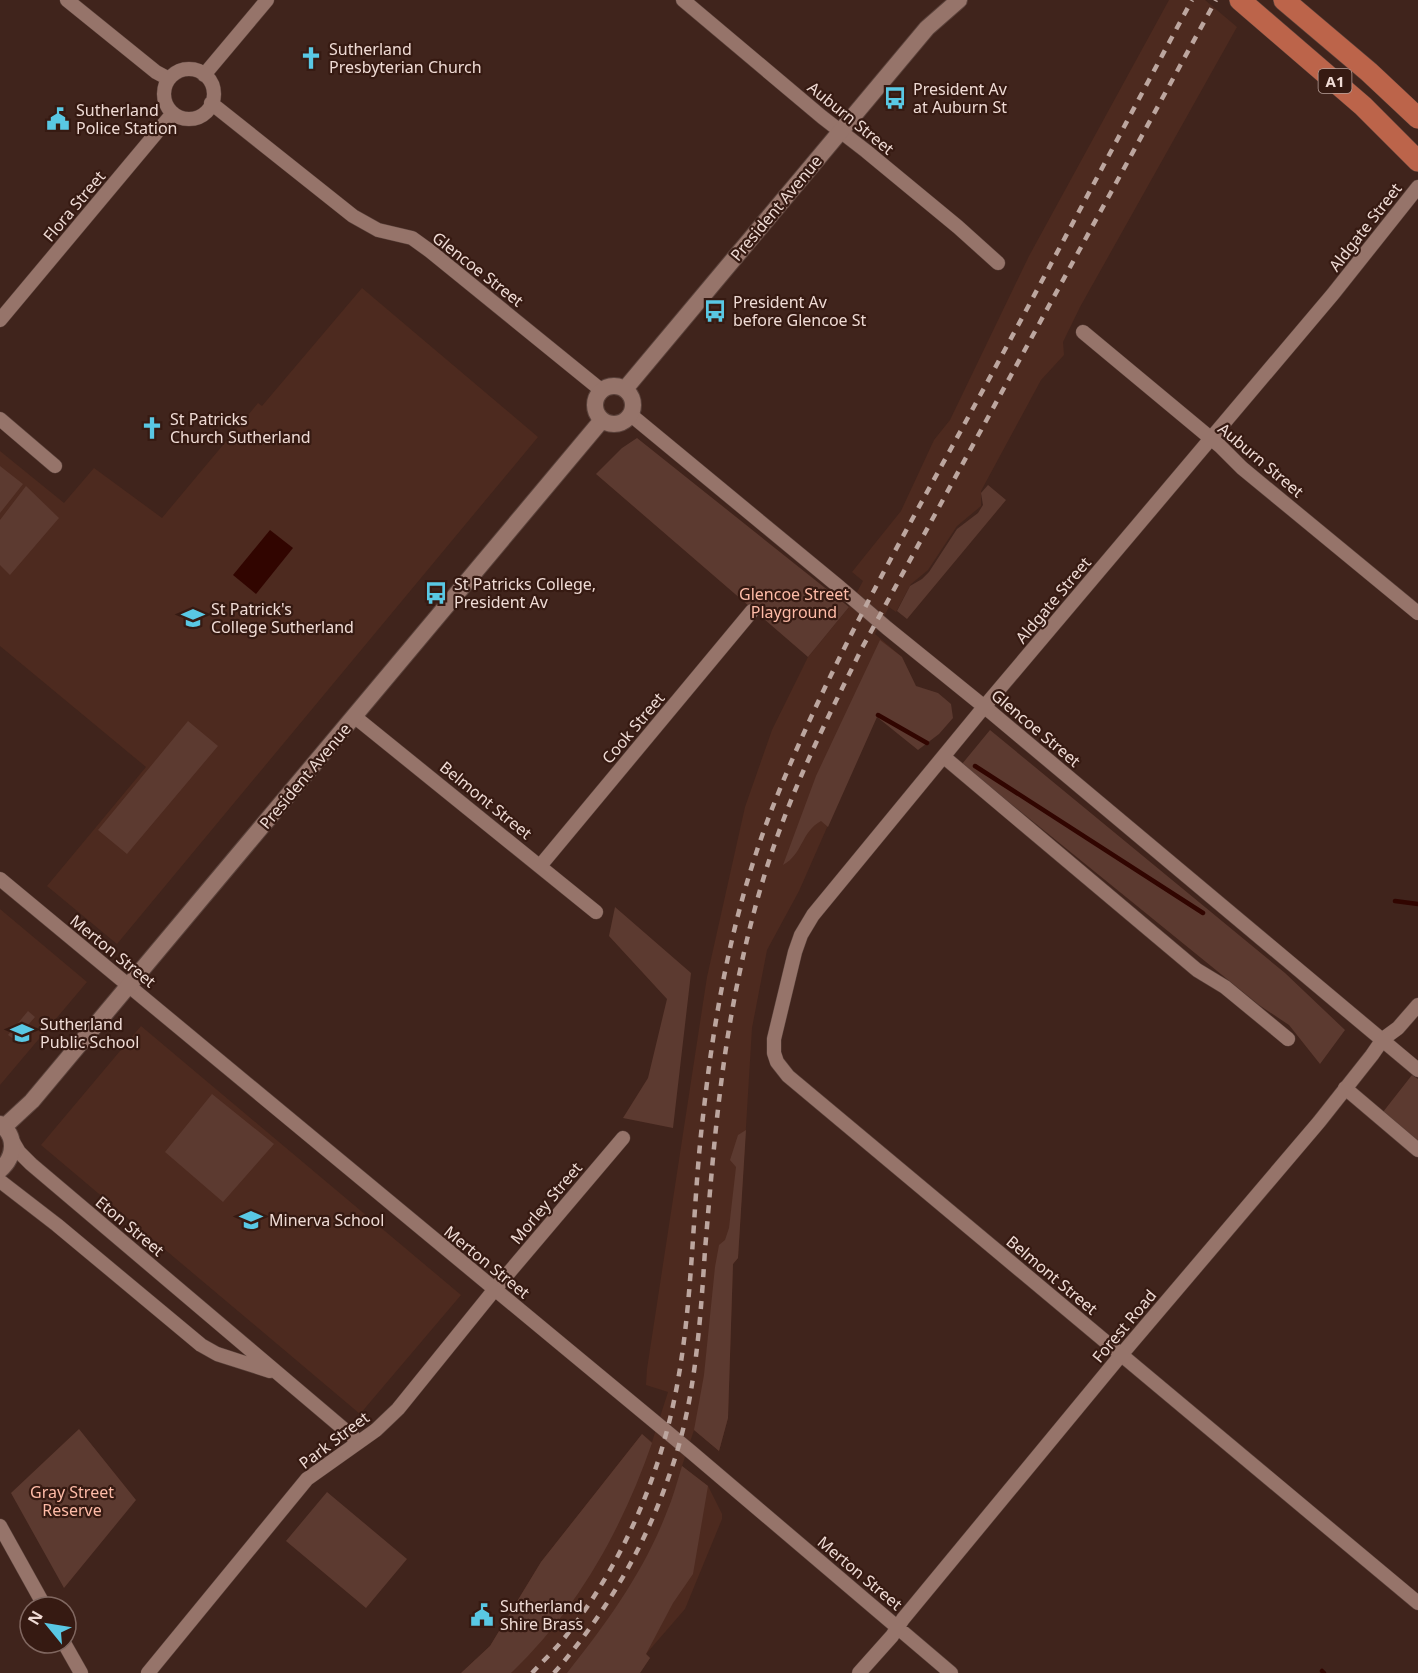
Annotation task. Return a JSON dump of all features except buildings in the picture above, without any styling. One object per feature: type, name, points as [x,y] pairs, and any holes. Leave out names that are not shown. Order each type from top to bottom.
[{"type":"highway","name":"A1","points":[[1284,0],[1361,65],[1418,118]]},
{"type":"highway","name":"A1","points":[[1244,3],[1363,106],[1418,161]]},
{"type":"street","points":[[67,0],[156,72],[169,79]]},
{"type":"street","points":[[204,75],[267,0]]},
{"type":"street","name":"Auburn Street","points":[[683,0],[958,227],[998,263]]},
{"type":"street","name":"President Avenue","points":[[625,389],[927,28],[944,0]]},
{"type":"street","name":"President Avenue","points":[[927,28],[959,0]]},
{"type":"street","points":[[189,69],[204,75],[213,88],[211,104],[201,115],[194,118],[187,119],[172,113],[164,93],[169,79],[182,70],[189,69]]},
{"type":"street","name":"Glencoe Street","points":[[211,104],[353,216],[378,230],[412,238],[430,251],[602,390]]},
{"type":"street","name":"Flora Street","points":[[0,320],[172,113]]},
{"type":"street","name":"Aldgate Street","points":[[777,1062],[774,1053],[774,1039],[795,952],[808,922],[984,706],[1333,294],[1418,187]]},
{"type":"street","name":"Auburn Street","points":[[1083,332],[1418,613]]},
{"type":"street","points":[[611,385],[625,389],[634,402],[631,415],[618,424],[602,420],[595,409],[596,396],[602,390],[611,385]]},
{"type":"street","name":"Glencoe Street","points":[[631,415],[984,706],[1418,1070]]},
{"type":"street","points":[[0,419],[55,466]]},
{"type":"street","name":"President Avenue","points":[[5,1130],[178,928],[602,420]]},
{"type":"street","name":"Cook Street","points":[[540,866],[752,611]]},
{"type":"street","name":"Belmont Street","points":[[355,717],[596,912]]},
{"type":"street","points":[[944,757],[1197,970],[1225,987],[1288,1039]]},
{"type":"street","name":"Merton Street","points":[[0,879],[951,1673]]},
{"type":"street","name":"Forest Road","points":[[859,1673],[1121,1355],[1270,1181],[1383,1039],[1398,1028],[1418,1005]]},
{"type":"street","name":"Belmont Street","points":[[777,1062],[788,1076],[1418,1603]]},
{"type":"street","points":[[1345,1088],[1418,1150]]},
{"type":"street","points":[[0,1170],[11,1155],[5,1130]]},
{"type":"street","name":"Eton Street","points":[[5,1130],[19,1152],[31,1164],[358,1442]]},
{"type":"street","name":"Morley Street","points":[[495,1290],[623,1137]]},
{"type":"street","name":"Eton Street","points":[[0,1180],[201,1345],[217,1354],[262,1368],[284,1378]]},
{"type":"street","name":"Park Street","points":[[148,1673],[307,1479],[393,1414],[495,1290]]},
{"type":"street","points":[[217,1354],[227,1348],[232,1339],[231,1333]]},
{"type":"street","points":[[0,1526],[38,1595]]},
{"type":"street","points":[[71,1655],[81,1673]]},
{"type":"shaded area","points":[[1169,0],[1205,0],[1237,27],[1080,307],[1063,342],[1064,355],[1041,380],[981,491],[981,506],[957,526],[928,570],[911,584],[896,612],[889,607],[875,634],[902,657],[799,891],[767,950],[752,1028],[738,1258],[733,1264],[728,1418],[719,1451],[694,1430],[682,1466],[708,1486],[722,1514],[722,1519],[685,1609],[646,1654],[650,1658],[640,1673],[461,1673],[490,1646],[541,1562],[642,1434],[652,1442],[668,1392],[646,1385],[647,1369],[707,977],[745,807],[772,730],[808,657],[849,607],[863,581],[852,572],[901,511],[934,440],[950,420],[1029,256]]},
{"type":"shaded area","name":"St Patrick's College Sutherland","points":[[362,288],[538,437],[117,944],[47,886],[146,767],[0,646],[0,451],[64,503],[94,468],[162,518],[258,403],[262,406]]},
{"type":"shaded area","points":[[270,530],[293,548],[256,594],[233,575]]},
{"type":"shaded area","name":"Sutherland Public School","points":[[0,909],[87,982],[0,1085]]},
{"type":"shaded area","name":"Minerva School","points":[[141,1026],[461,1295],[360,1414],[41,1145]]},
{"type":"green space","name":"Glencoe Street Playground","points":[[637,438],[849,607],[808,657],[596,474],[622,448]]},
{"type":"green space","points":[[0,466],[23,484],[0,513]]},
{"type":"green space","points":[[988,485],[1006,500],[907,619],[897,611],[910,586],[929,572],[957,529],[978,513],[983,505],[981,493]]},
{"type":"green space","points":[[26,486],[59,518],[10,575],[0,565],[0,520]]},
{"type":"green space","points":[[880,640],[902,657],[916,686],[938,693],[951,704],[953,718],[939,734],[918,750],[877,717],[828,827],[821,821],[814,826],[795,855],[783,865],[816,776]]},
{"type":"green space","points":[[188,721],[218,746],[127,854],[98,830]]},
{"type":"green space","points":[[990,730],[1285,973],[1345,1030],[1320,1064],[1289,1025],[1259,1005],[962,764]]},
{"type":"green space","points":[[615,907],[691,973],[673,1128],[623,1118],[648,1078],[667,999],[609,936]]},
{"type":"green space","points":[[28,1011],[35,1017],[15,1040],[8,1035]]},
{"type":"green space","points":[[1412,1075],[1418,1079],[1418,1141],[1383,1112]]},
{"type":"green space","points":[[212,1094],[274,1144],[223,1202],[165,1152]]},
{"type":"green space","points":[[746,1130],[738,1258],[733,1264],[728,1418],[719,1451],[694,1430],[704,1375],[715,1267],[719,1245],[725,1240],[729,1228],[736,1167],[730,1160],[738,1135]]},
{"type":"green space","name":"Gray Street Reserve","points":[[79,1429],[136,1500],[64,1588],[11,1493]]},
{"type":"green space","points":[[642,1434],[652,1443],[627,1506],[595,1566],[557,1622],[511,1673],[461,1673],[490,1646],[541,1562]]},
{"type":"green space","points":[[682,1466],[708,1486],[693,1574],[673,1603],[646,1654],[650,1658],[640,1673],[567,1673],[596,1636],[635,1577],[657,1536]]},
{"type":"green space","points":[[327,1492],[407,1559],[366,1608],[286,1541]]},
{"type":"waterway","points":[[878,715],[927,743]]},
{"type":"waterway","points":[[975,766],[1203,913]]},
{"type":"waterway","points":[[1395,901],[1418,904]]},
{"type":"railway","points":[[532,1673],[569,1632],[606,1577],[622,1548],[649,1487],[669,1424],[682,1356],[690,1285],[700,1143],[720,996],[736,922],[770,814],[838,660],[1192,0]]},
{"type":"railway","points":[[554,1673],[606,1605],[635,1555],[659,1503],[678,1449],[695,1365],[716,1128],[733,1006],[760,889],[792,799],[820,734],[862,648],[1216,0]]},
{"type":"place","name":"Sutherland Presbyterian Church","points":[[311,58]]},
{"type":"place","name":"President Av at Auburn St","points":[[895,98]]},
{"type":"place","name":"Sutherland Police Station","points":[[58,119]]},
{"type":"place","name":"President Av before Glencoe St","points":[[715,311]]},
{"type":"place","name":"St Patricks Church Sutherland","points":[[152,428]]},
{"type":"place","name":"St Patricks College, President Av","points":[[436,593]]},
{"type":"place","name":"St Patrick's College Sutherland","points":[[193,618]]},
{"type":"place","name":"Sutherland Public School","points":[[22,1033]]},
{"type":"place","name":"Minerva School","points":[[251,1220]]},
{"type":"place","name":"Sutherland Shire Brass","points":[[482,1615]]}]
